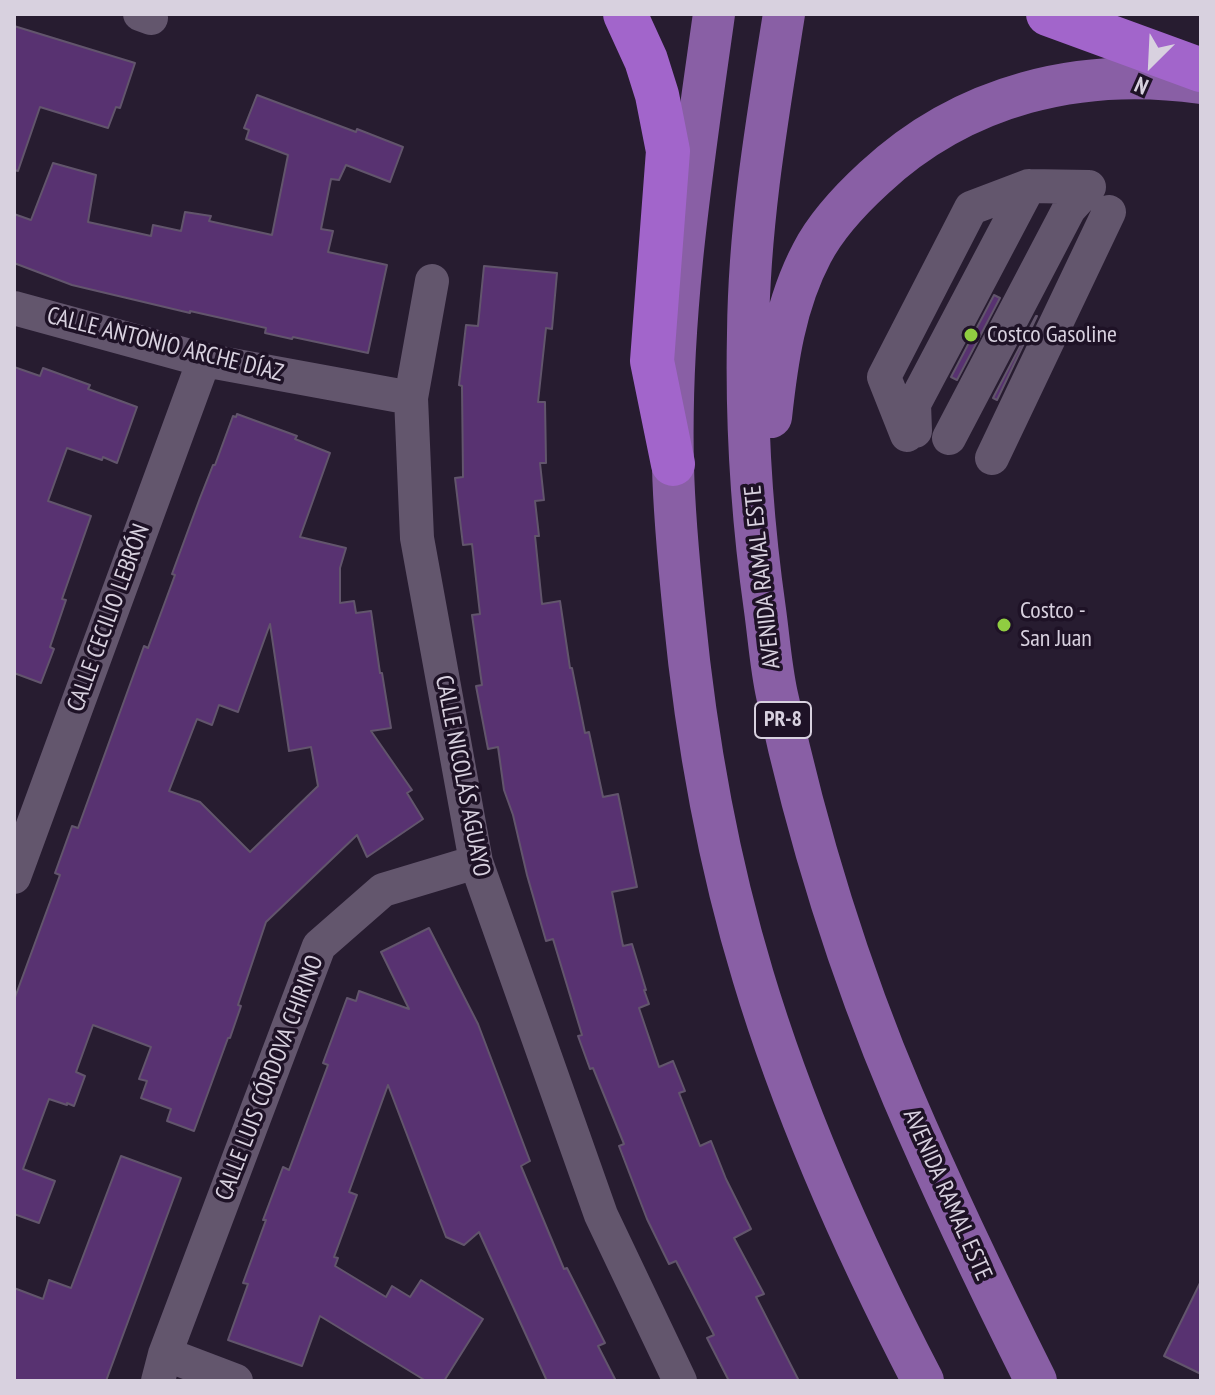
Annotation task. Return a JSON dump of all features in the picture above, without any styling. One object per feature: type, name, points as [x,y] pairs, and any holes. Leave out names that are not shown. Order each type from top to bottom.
[{"type":"highway","points":[[625,14],[650,72],[668,151],[652,361],[673,464]]},
{"type":"highway","points":[[1048,14],[1201,70]]},
{"type":"highway","points":[[1081,14],[1201,43]]},
{"type":"main road","points":[[714,14],[680,270],[673,464],[677,548],[697,732],[729,890],[753,978],[791,1088],[832,1189],[923,1381]]},
{"type":"main road","name":"AVENIDA RAMAL ESTE","points":[[784,14],[759,173],[750,266],[748,334],[754,521],[776,692],[826,884],[902,1094],[974,1257],[1036,1381]]},
{"type":"main road","points":[[751,471],[771,420],[777,359],[808,262],[832,221],[888,165],[940,128],[1029,92],[1070,83],[1137,77],[1201,83]]},
{"type":"street","points":[[911,433],[914,404],[1029,186],[1099,200]]},
{"type":"street","points":[[949,438],[1069,209],[1099,200]]},
{"type":"street","points":[[992,458],[1099,200]]},
{"type":"street","name":"CALLE NICOLÁS AGUAYO","points":[[432,281],[411,398],[417,538],[476,862],[601,1215],[680,1381]]},
{"type":"street","name":"CALLE ANTONIO ARCHE DÍAZ","points":[[14,308],[204,360],[411,398]]},
{"type":"street","name":"CALLE CECILIO LEBRÓN","points":[[14,877],[204,360]]},
{"type":"street","name":"CALLE LUIS CÓRDOVA CHIRINO","points":[[161,1368],[319,946],[383,890],[476,862]]},
{"type":"street","points":[[161,1368],[236,1381]]},
{"type":"building","points":[[14,26],[135,63],[120,108],[116,107],[108,128],[40,107],[18,171],[14,170]]},
{"type":"building","points":[[257,95],[403,147],[390,182],[346,165],[339,180],[331,179],[321,229],[333,231],[328,252],[387,265],[368,353],[265,333],[266,328],[72,285],[14,263],[14,214],[31,220],[53,163],[96,175],[88,222],[151,236],[153,225],[181,231],[185,212],[211,216],[209,221],[272,235],[288,155],[246,139],[249,130],[244,128]]},
{"type":"building","points":[[484,266],[557,273],[552,329],[546,328],[538,402],[545,402],[546,463],[540,463],[544,500],[535,501],[542,604],[560,601],[570,668],[585,733],[589,732],[603,797],[618,794],[637,887],[612,892],[623,946],[632,944],[646,990],[649,1004],[639,1008],[659,1067],[673,1061],[685,1091],[679,1093],[700,1146],[711,1141],[751,1229],[734,1238],[764,1294],[756,1297],[799,1381],[729,1381],[707,1338],[714,1335],[676,1261],[669,1264],[647,1219],[619,1146],[624,1144],[578,1036],[582,1035],[553,939],[546,941],[527,875],[504,790],[498,747],[488,749],[476,686],[482,685],[472,615],[480,614],[472,544],[463,545],[455,478],[463,477],[462,386],[459,385],[466,325],[478,326]]},
{"type":"building","points":[[994,295],[1000,298],[957,380],[951,377]]},
{"type":"building","points":[[1037,316],[997,400],[993,398]]},
{"type":"building","points":[[14,367],[40,376],[43,368],[137,407],[117,463],[67,448],[48,501],[91,516],[62,599],[66,600],[50,647],[54,649],[41,683],[14,673]]},
{"type":"building","points":[[237,414],[297,436],[295,439],[330,453],[300,537],[346,548],[340,568],[340,603],[354,601],[356,613],[371,611],[391,728],[371,731],[412,790],[407,793],[423,819],[367,857],[357,835],[266,922],[230,1038],[194,1131],[167,1121],[171,1109],[141,1098],[147,1081],[139,1079],[151,1047],[93,1025],[76,1072],[85,1076],[74,1106],[49,1099],[23,1169],[55,1181],[39,1223],[14,1214],[14,1000],[60,875],[55,873],[72,826],[78,828],[144,646],[148,648],[175,575],[172,574],[200,498],[233,416]],"holes":[[[270,624],[289,751],[311,747],[318,786],[250,852],[200,802],[169,791],[197,719],[212,725],[219,705],[238,712]]]},
{"type":"building","points":[[429,928],[478,1024],[530,1161],[521,1166],[564,1269],[567,1268],[605,1343],[598,1346],[616,1381],[547,1381],[479,1232],[464,1245],[446,1237],[388,1085],[349,1192],[357,1195],[334,1257],[338,1258],[335,1266],[386,1297],[392,1286],[410,1297],[421,1280],[483,1319],[444,1381],[426,1381],[320,1316],[302,1366],[228,1340],[248,1284],[243,1283],[266,1220],[263,1220],[283,1167],[289,1170],[328,1065],[323,1063],[347,998],[356,1001],[359,991],[409,1009],[381,952]]},
{"type":"building","points":[[121,1156],[181,1178],[106,1381],[14,1381],[14,1288],[43,1299],[49,1280],[71,1288]]},
{"type":"building","points":[[1201,1281],[1201,1374],[1164,1356]]},
{"type":"place","name":"Costco Gasoline","points":[[971,335]]},
{"type":"place","name":"Costco - San Juan","points":[[1004,625]]}]
